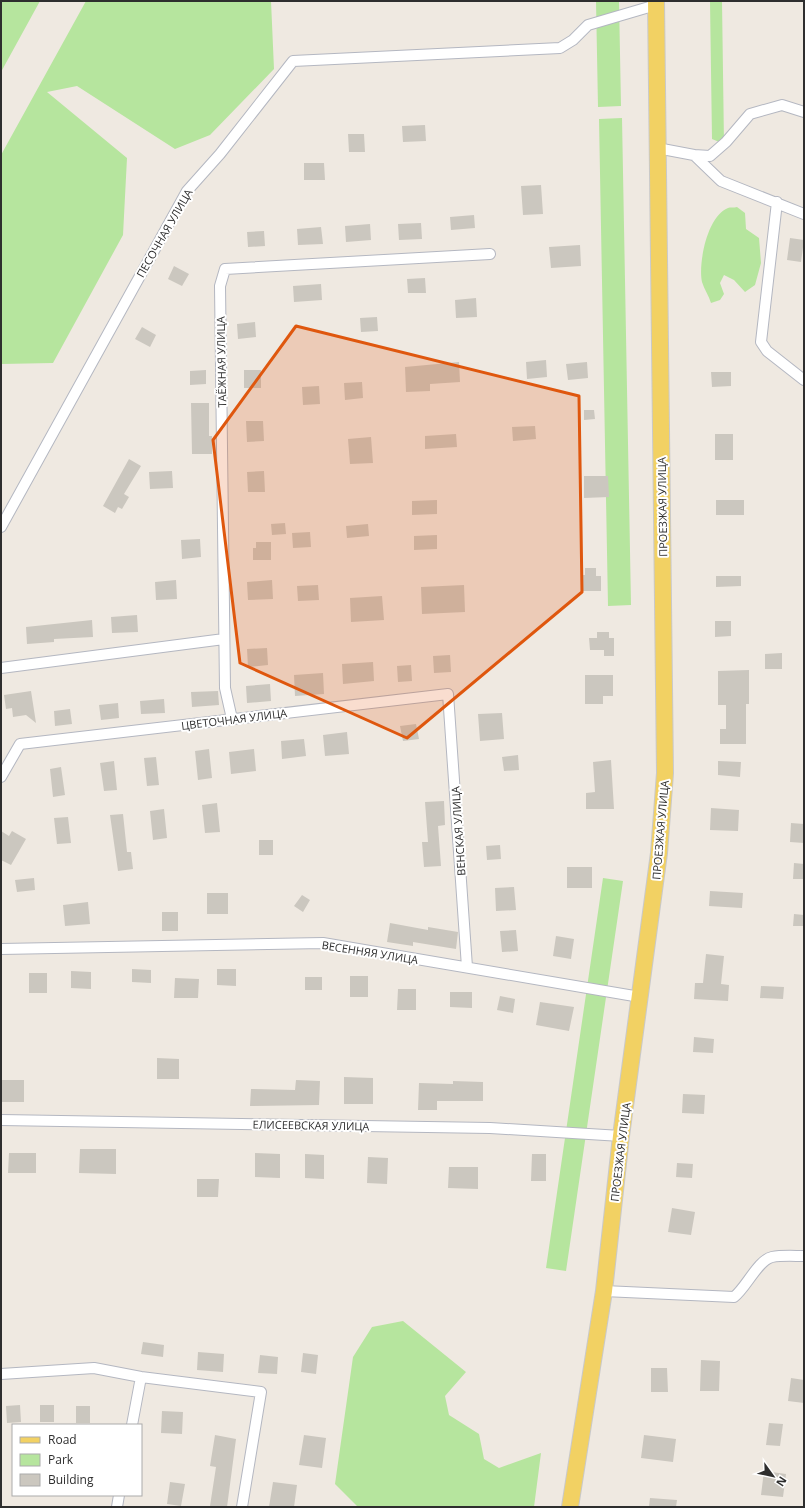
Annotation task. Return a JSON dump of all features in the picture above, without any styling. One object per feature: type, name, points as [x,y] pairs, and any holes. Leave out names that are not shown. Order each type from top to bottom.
[{"type":"main road","name":"ПРОЕЗЖАЯ УЛИЦА","points":[[570,1507],[604,1291],[621,1136],[659,853],[665,773],[656,3]]},
{"type":"street","name":"ПЕСОЧНАЯ УЛИЦА","points":[[1,527],[187,190],[220,154],[293,61],[560,48],[573,40],[588,25],[656,3]]},
{"type":"street","points":[[657,144],[694,155],[710,156],[726,142],[750,114],[782,104],[804,112]]},
{"type":"street","points":[[694,155],[721,181],[804,214]]},
{"type":"street","points":[[777,202],[761,342],[767,351],[804,380]]},
{"type":"street","name":"ТАЁЖНАЯ УЛИЦА","points":[[232,719],[225,688],[224,640],[220,286],[225,269],[490,254]]},
{"type":"street","points":[[1,668],[224,640]]},
{"type":"street","name":"ЦВЕТОЧНАЯ УЛИЦА","points":[[1,777],[20,744],[448,694]]},
{"type":"street","name":"ВЕНСКАЯ УЛИЦА","points":[[448,694],[467,968]]},
{"type":"street","name":"ВЕСЕННЯЯ УЛИЦА","points":[[1,949],[323,943],[640,997]]},
{"type":"street","name":"ЕЛИСЕЕВСКАЯ УЛИЦА","points":[[1,1120],[490,1128],[621,1136]]},
{"type":"street","points":[[604,1291],[734,1297],[741,1292],[763,1262],[771,1257],[804,1256]]},
{"type":"street","points":[[1,1374],[94,1368],[141,1377],[261,1392],[242,1507]]},
{"type":"street","points":[[132,1424],[141,1377]]},
{"type":"street","points":[[117,1507],[119,1496]]},
{"type":"highlighted area","points":[[296,326],[579,396],[582,592],[407,738],[240,663],[213,440]]},
{"type":"green space","points":[[1,1],[40,1],[1,72]]},
{"type":"green space","points":[[86,1],[271,1],[274,69],[210,135],[175,149],[77,86],[47,92],[127,158],[123,235],[53,363],[1,364],[1,155]]},
{"type":"green space","points":[[596,1],[619,1],[621,106],[598,107]]},
{"type":"green space","points":[[710,1],[722,1],[724,144],[712,139]]},
{"type":"green space","points":[[622,118],[631,605],[608,606],[599,119]]},
{"type":"green space","points":[[737,207],[745,213],[746,229],[759,238],[761,263],[755,285],[745,292],[734,280],[724,275],[720,283],[724,294],[720,300],[711,303],[703,285],[701,274],[701,264],[706,241],[709,230],[721,213],[728,208]]},
{"type":"green space","points":[[603,878],[623,881],[566,1271],[546,1268]]},
{"type":"green space","points":[[403,1321],[466,1372],[445,1396],[449,1415],[479,1434],[484,1459],[499,1468],[541,1453],[534,1507],[358,1507],[335,1484],[353,1357],[372,1327]]},
{"type":"building","points":[[425,125],[426,141],[403,142],[402,126]]},
{"type":"building","points":[[348,134],[364,134],[365,152],[349,152]]},
{"type":"building","points":[[304,163],[324,163],[325,180],[304,180]]},
{"type":"building","points":[[541,185],[543,214],[523,215],[521,186]]},
{"type":"building","points":[[474,215],[475,228],[451,230],[450,217]]},
{"type":"building","points":[[421,223],[422,239],[399,240],[398,224]]},
{"type":"building","points":[[370,224],[371,240],[346,242],[345,226]]},
{"type":"building","points":[[321,227],[323,244],[298,245],[297,229]]},
{"type":"building","points":[[264,231],[265,246],[248,247],[247,232]]},
{"type":"building","points":[[790,238],[804,240],[801,262],[787,260]]},
{"type":"building","points":[[580,245],[581,266],[551,268],[549,247]]},
{"type":"building","points":[[174,266],[189,274],[182,286],[168,279]]},
{"type":"building","points":[[425,278],[426,293],[408,293],[407,279]]},
{"type":"building","points":[[321,284],[322,300],[294,302],[293,286]]},
{"type":"building","points":[[476,298],[477,317],[456,318],[455,300]]},
{"type":"building","points":[[377,317],[378,331],[361,332],[360,318]]},
{"type":"building","points":[[255,322],[256,337],[238,339],[237,324]]},
{"type":"building","points":[[142,327],[156,335],[150,347],[135,339]]},
{"type":"building","points":[[546,360],[547,377],[527,379],[526,362]]},
{"type":"building","points":[[459,362],[460,382],[430,384],[430,391],[406,392],[405,367]]},
{"type":"building","points":[[587,362],[588,378],[568,380],[566,364]]},
{"type":"building","points":[[206,370],[206,384],[190,385],[190,371]]},
{"type":"building","points":[[244,370],[261,370],[261,388],[244,388]]},
{"type":"building","points":[[711,372],[731,372],[731,386],[712,387]]},
{"type":"building","points":[[362,382],[363,398],[345,400],[344,383]]},
{"type":"building","points":[[319,386],[320,404],[303,405],[302,387]]},
{"type":"building","points":[[191,403],[209,403],[209,436],[212,436],[212,454],[192,454]]},
{"type":"building","points":[[584,410],[594,410],[595,419],[584,420]]},
{"type":"building","points":[[246,421],[263,421],[264,441],[247,442]]},
{"type":"building","points":[[535,426],[536,439],[513,441],[512,427]]},
{"type":"building","points":[[456,434],[457,447],[425,449],[425,436]]},
{"type":"building","points":[[715,434],[733,434],[733,460],[715,460]]},
{"type":"building","points":[[371,437],[373,463],[350,464],[348,439]]},
{"type":"building","points":[[129,459],[141,466],[124,494],[129,497],[122,509],[118,507],[115,513],[103,506]]},
{"type":"building","points":[[172,471],[173,488],[150,489],[149,472]]},
{"type":"building","points":[[264,471],[265,492],[248,492],[247,472]]},
{"type":"building","points":[[584,476],[608,476],[609,497],[584,498]]},
{"type":"building","points":[[437,500],[437,514],[412,515],[412,501]]},
{"type":"building","points":[[716,500],[744,500],[744,515],[716,515]]},
{"type":"building","points":[[285,523],[286,534],[272,535],[271,524]]},
{"type":"building","points":[[368,524],[369,536],[347,538],[346,526]]},
{"type":"building","points":[[310,532],[311,547],[293,548],[292,533]]},
{"type":"building","points":[[437,535],[437,549],[414,550],[414,536]]},
{"type":"building","points":[[200,539],[201,557],[182,559],[181,540]]},
{"type":"building","points":[[256,542],[271,542],[271,560],[253,560],[253,548],[256,548]]},
{"type":"building","points":[[585,568],[596,568],[596,576],[601,576],[601,591],[581,591],[581,575],[585,575]]},
{"type":"building","points":[[716,576],[741,576],[741,586],[716,587]]},
{"type":"building","points":[[176,580],[177,599],[156,600],[155,582]]},
{"type":"building","points":[[272,580],[273,599],[248,600],[247,582]]},
{"type":"building","points":[[318,585],[319,600],[298,601],[297,586]]},
{"type":"building","points":[[464,585],[465,612],[422,614],[421,587]]},
{"type":"building","points":[[382,596],[384,620],[351,622],[350,598]]},
{"type":"building","points":[[137,615],[138,632],[112,633],[111,617]]},
{"type":"building","points":[[92,620],[93,637],[54,639],[54,642],[27,644],[26,627]]},
{"type":"building","points":[[715,621],[731,621],[731,636],[715,637]]},
{"type":"building","points":[[597,632],[609,632],[609,638],[614,638],[614,656],[604,656],[604,650],[590,650],[589,638],[597,638]]},
{"type":"building","points":[[267,648],[268,665],[248,667],[247,649]]},
{"type":"building","points":[[782,653],[782,669],[765,669],[765,654]]},
{"type":"building","points":[[450,655],[451,672],[434,673],[433,656]]},
{"type":"building","points":[[373,662],[374,681],[343,684],[342,664]]},
{"type":"building","points":[[411,665],[412,681],[398,682],[397,666]]},
{"type":"building","points":[[749,670],[749,704],[746,704],[746,744],[720,744],[720,729],[726,729],[726,705],[718,705],[718,671]]},
{"type":"building","points":[[323,673],[324,694],[295,696],[294,675]]},
{"type":"building","points":[[585,675],[613,675],[613,696],[603,696],[603,704],[585,704]]},
{"type":"building","points":[[270,684],[271,701],[247,703],[246,686]]},
{"type":"building","points":[[31,691],[36,723],[26,715],[13,717],[12,708],[6,709],[4,695]]},
{"type":"building","points":[[218,691],[219,705],[192,707],[191,692]]},
{"type":"building","points":[[164,699],[165,713],[141,714],[140,701]]},
{"type":"building","points":[[118,703],[119,718],[101,720],[99,705]]},
{"type":"building","points":[[70,709],[72,724],[55,726],[54,711]]},
{"type":"building","points":[[502,713],[504,739],[480,741],[478,714]]},
{"type":"building","points":[[416,724],[419,739],[403,741],[400,726]]},
{"type":"building","points":[[347,732],[349,754],[325,756],[323,735]]},
{"type":"building","points":[[304,739],[306,756],[282,759],[281,741]]},
{"type":"building","points":[[209,749],[212,778],[198,780],[195,751]]},
{"type":"building","points":[[254,749],[256,771],[231,774],[229,752]]},
{"type":"building","points":[[518,755],[519,770],[504,771],[502,757]]},
{"type":"building","points":[[156,757],[159,785],[147,786],[144,758]]},
{"type":"building","points":[[611,760],[614,809],[586,809],[586,793],[595,792],[593,762]]},
{"type":"building","points":[[114,761],[117,790],[104,791],[100,763]]},
{"type":"building","points":[[718,761],[741,762],[740,777],[718,775]]},
{"type":"building","points":[[61,767],[65,795],[53,797],[50,769]]},
{"type":"building","points":[[444,801],[445,825],[438,826],[441,866],[424,867],[422,842],[428,842],[425,802]]},
{"type":"building","points":[[217,803],[220,832],[205,833],[202,805]]},
{"type":"building","points":[[711,808],[739,810],[738,831],[710,830]]},
{"type":"building","points":[[164,809],[167,838],[153,840],[150,811]]},
{"type":"building","points":[[123,814],[127,852],[131,852],[133,869],[118,871],[110,815]]},
{"type":"building","points":[[68,817],[71,843],[57,844],[54,818]]},
{"type":"building","points":[[791,823],[804,824],[804,843],[790,842]]},
{"type":"building","points":[[1,831],[9,836],[12,831],[26,839],[11,865],[1,860]]},
{"type":"building","points":[[259,840],[273,840],[273,855],[259,855]]},
{"type":"building","points":[[500,845],[501,859],[487,860],[486,846]]},
{"type":"building","points":[[794,863],[804,864],[804,879],[793,879]]},
{"type":"building","points":[[567,867],[592,867],[592,888],[567,888]]},
{"type":"building","points":[[34,878],[35,890],[17,892],[15,880]]},
{"type":"building","points":[[514,887],[516,910],[496,911],[495,888]]},
{"type":"building","points":[[710,891],[743,893],[742,908],[709,906]]},
{"type":"building","points":[[207,893],[228,893],[228,914],[207,914]]},
{"type":"building","points":[[302,895],[310,900],[303,912],[294,906]]},
{"type":"building","points":[[88,902],[90,924],[65,926],[63,905]]},
{"type":"building","points":[[162,912],[178,912],[178,931],[162,931]]},
{"type":"building","points":[[794,914],[804,915],[804,926],[793,926]]},
{"type":"building","points":[[390,923],[428,930],[428,927],[458,932],[456,949],[413,942],[413,946],[387,942]]},
{"type":"building","points":[[516,930],[518,951],[502,952],[500,931]]},
{"type":"building","points":[[556,936],[574,939],[571,959],[553,956]]},
{"type":"building","points":[[706,954],[724,956],[721,984],[729,985],[728,1001],[694,999],[695,983],[703,983]]},
{"type":"building","points":[[132,969],[151,970],[151,983],[132,982]]},
{"type":"building","points":[[217,969],[236,969],[236,986],[217,985]]},
{"type":"building","points":[[71,971],[91,972],[91,989],[71,988]]},
{"type":"building","points":[[29,973],[47,973],[47,993],[29,993]]},
{"type":"building","points":[[350,976],[368,976],[368,997],[350,997]]},
{"type":"building","points":[[305,977],[322,977],[322,990],[305,990]]},
{"type":"building","points":[[175,978],[199,979],[198,998],[174,998]]},
{"type":"building","points":[[761,986],[784,987],[783,999],[760,998]]},
{"type":"building","points":[[398,989],[416,989],[416,1010],[397,1010]]},
{"type":"building","points":[[450,992],[472,992],[472,1008],[450,1007]]},
{"type":"building","points":[[500,996],[515,999],[513,1013],[497,1010]]},
{"type":"building","points":[[540,1002],[574,1007],[569,1031],[536,1025]]},
{"type":"building","points":[[694,1037],[714,1039],[713,1053],[693,1052]]},
{"type":"building","points":[[157,1058],[179,1059],[179,1079],[157,1079]]},
{"type":"building","points":[[344,1077],[373,1078],[373,1104],[344,1104]]},
{"type":"building","points":[[2,1080],[24,1080],[24,1102],[2,1102]]},
{"type":"building","points":[[296,1080],[320,1081],[319,1105],[250,1106],[251,1089],[295,1090]]},
{"type":"building","points":[[453,1081],[483,1082],[483,1101],[437,1101],[437,1110],[418,1110],[419,1083],[453,1084]]},
{"type":"building","points":[[683,1094],[705,1095],[704,1114],[682,1113]]},
{"type":"building","points":[[80,1149],[116,1149],[116,1174],[79,1173]]},
{"type":"building","points":[[9,1153],[36,1153],[36,1173],[8,1173]]},
{"type":"building","points":[[255,1153],[280,1154],[280,1178],[255,1177]]},
{"type":"building","points":[[305,1154],[324,1155],[324,1179],[305,1178]]},
{"type":"building","points":[[532,1154],[546,1154],[546,1181],[531,1181]]},
{"type":"building","points":[[368,1157],[388,1158],[387,1184],[367,1183]]},
{"type":"building","points":[[677,1163],[693,1164],[692,1178],[676,1177]]},
{"type":"building","points":[[449,1167],[478,1167],[478,1189],[448,1188]]},
{"type":"building","points":[[197,1179],[219,1179],[218,1197],[197,1197]]},
{"type":"building","points":[[672,1208],[695,1212],[691,1235],[668,1232]]},
{"type":"building","points":[[143,1342],[164,1345],[163,1357],[141,1354]]},
{"type":"building","points":[[198,1352],[224,1354],[223,1372],[197,1370]]},
{"type":"building","points":[[303,1353],[318,1355],[316,1374],[301,1372]]},
{"type":"building","points":[[260,1355],[278,1357],[277,1374],[258,1373]]},
{"type":"building","points":[[701,1360],[720,1361],[719,1391],[700,1391]]},
{"type":"building","points":[[651,1368],[667,1368],[668,1392],[651,1392]]},
{"type":"building","points":[[791,1378],[804,1380],[804,1403],[788,1401]]},
{"type":"building","points":[[20,1405],[21,1422],[7,1423],[6,1406]]},
{"type":"building","points":[[40,1405],[54,1405],[54,1422],[40,1422]]},
{"type":"building","points":[[76,1406],[90,1406],[90,1423],[76,1423]]},
{"type":"building","points":[[162,1411],[183,1412],[182,1434],[161,1433]]},
{"type":"building","points":[[769,1423],[783,1424],[780,1446],[766,1445]]},
{"type":"building","points":[[215,1435],[236,1439],[227,1507],[210,1506],[216,1467],[210,1466]]},
{"type":"building","points":[[304,1435],[326,1438],[322,1468],[299,1465]]},
{"type":"building","points":[[644,1435],[676,1439],[673,1462],[641,1458]]},
{"type":"building","points":[[764,1471],[786,1474],[783,1497],[761,1495]]},
{"type":"building","points":[[170,1482],[185,1484],[181,1506],[167,1504]]},
{"type":"building","points":[[273,1482],[297,1485],[294,1507],[269,1507]]},
{"type":"building","points":[[650,1498],[677,1500],[676,1507],[649,1507]]}]
